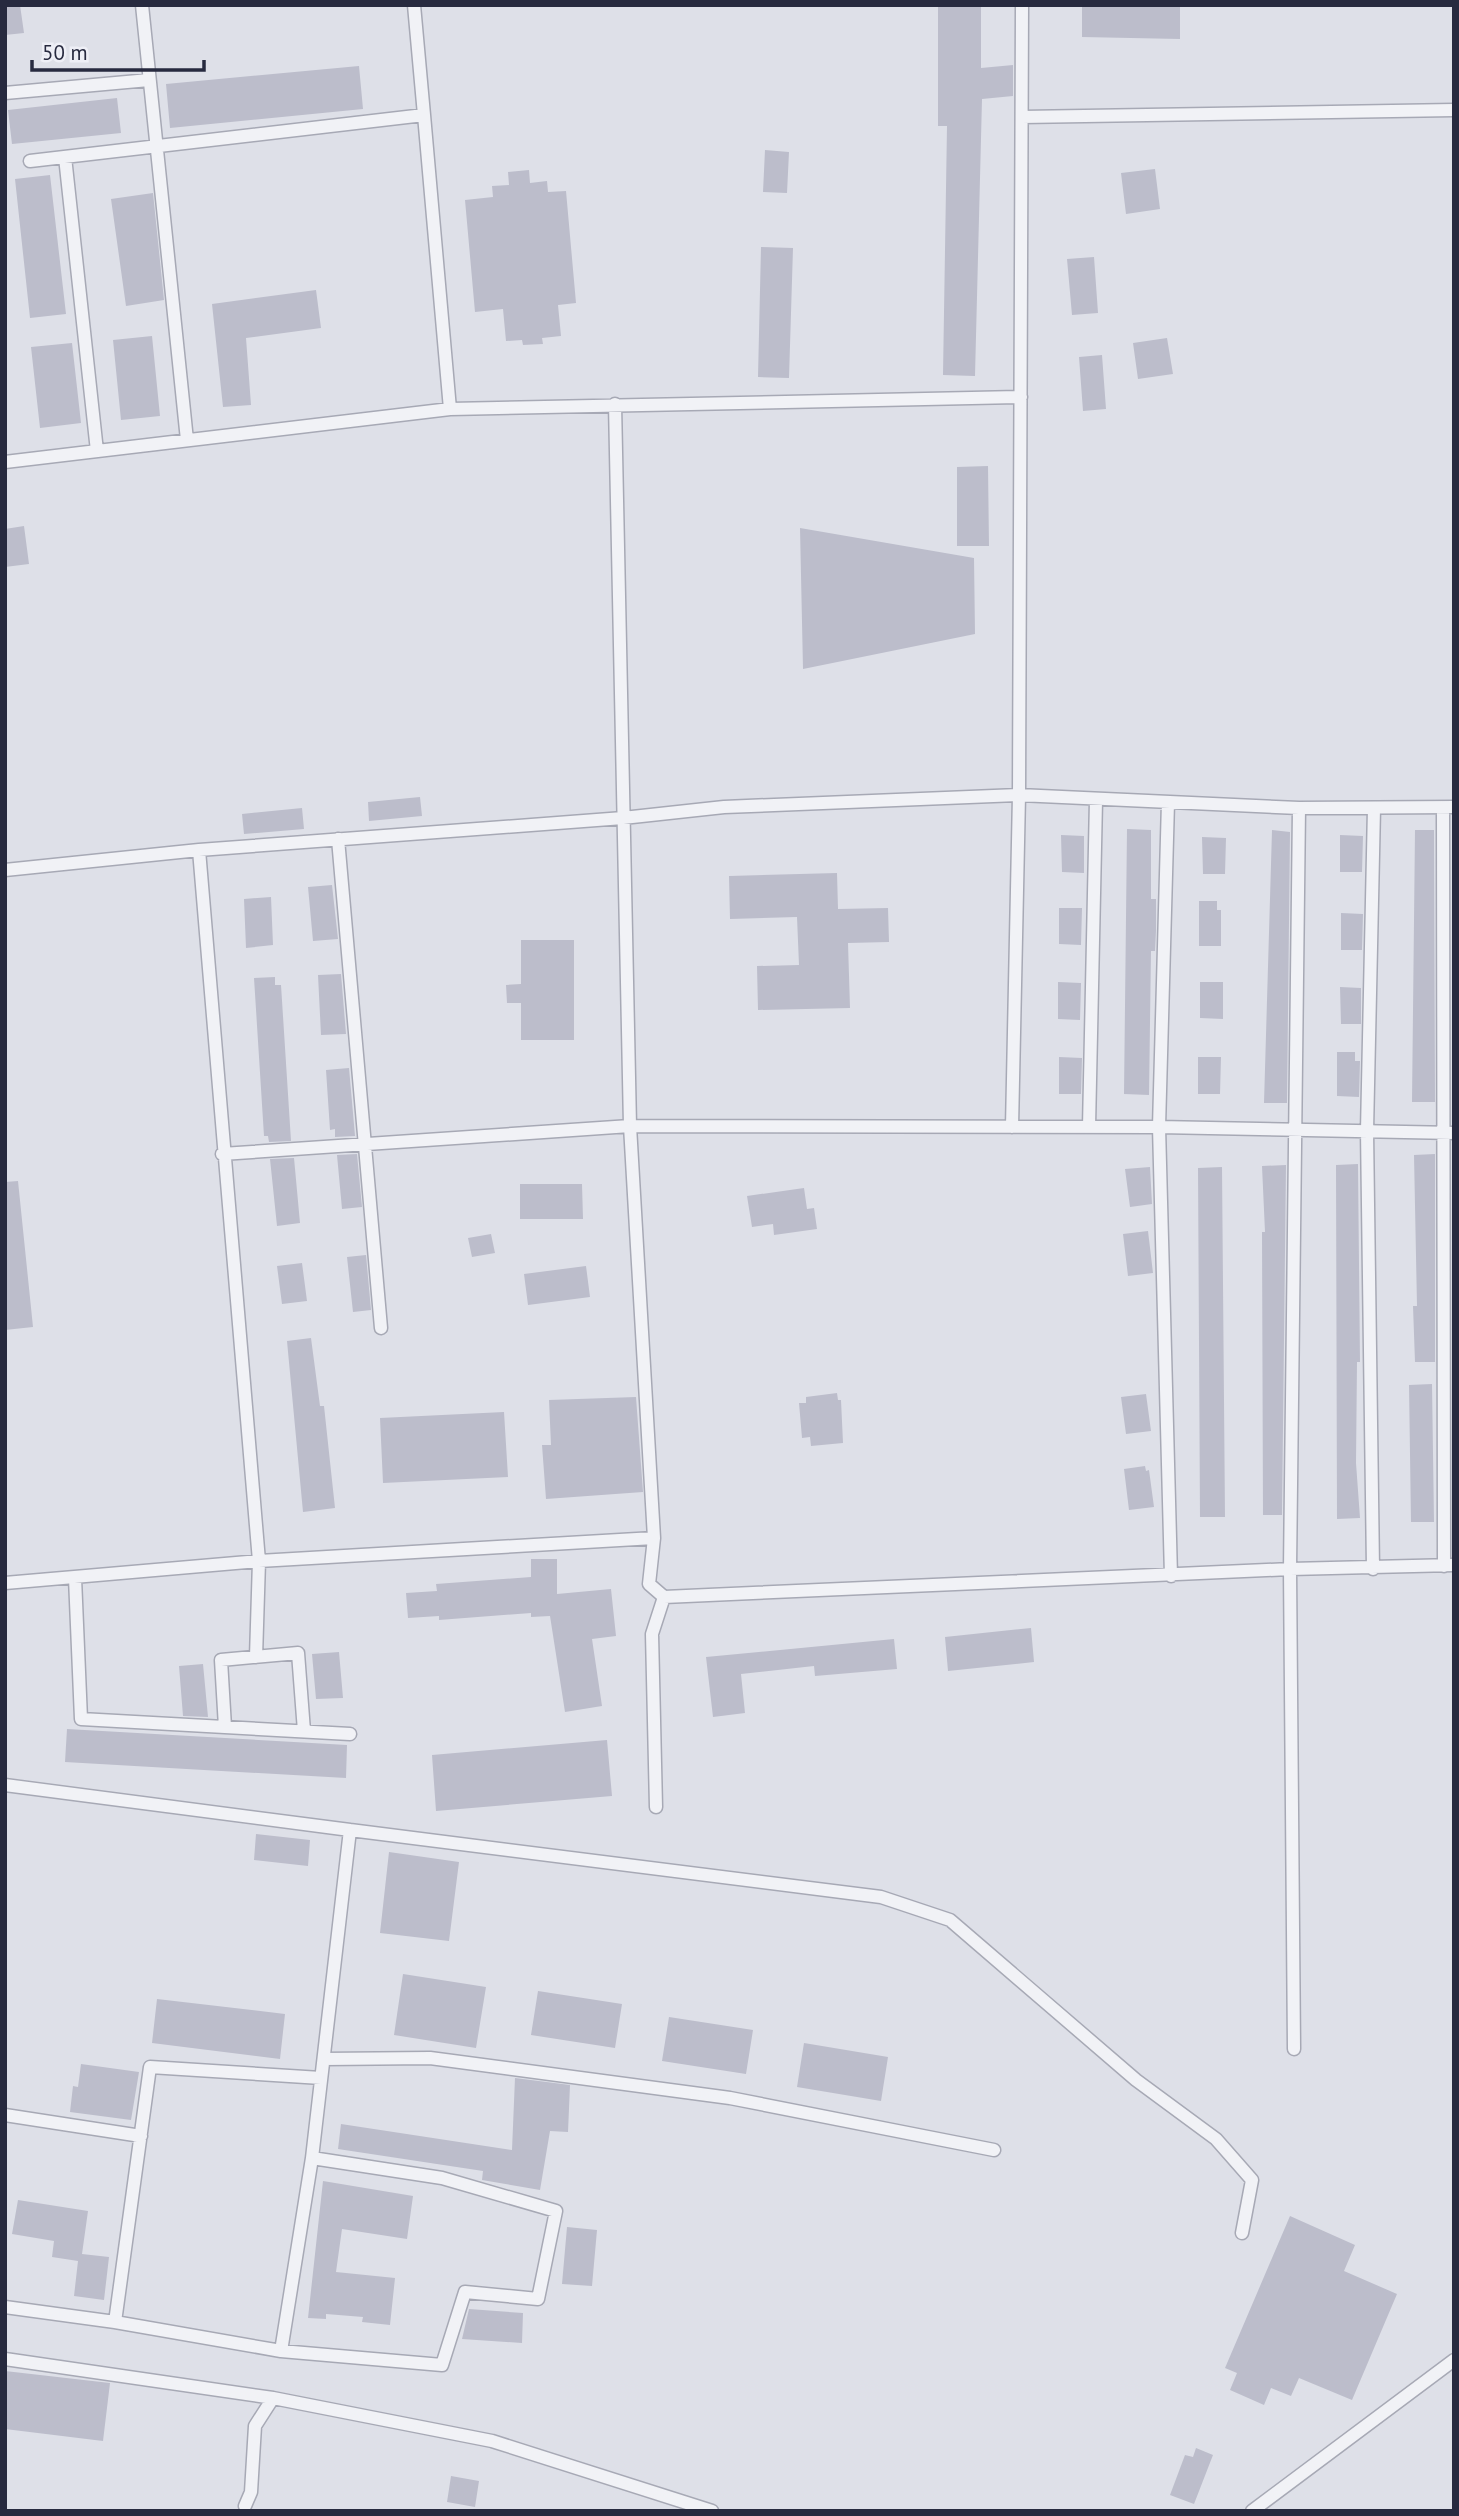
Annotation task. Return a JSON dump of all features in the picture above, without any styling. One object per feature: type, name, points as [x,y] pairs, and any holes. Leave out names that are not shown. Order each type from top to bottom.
[{"type":"lane","points":[[142,5],[187,440]]},
{"type":"lane","points":[[414,5],[450,409]]},
{"type":"lane","points":[[1012,1127],[1019,795],[1022,5]]},
{"type":"lane","points":[[5,93],[149,80]]},
{"type":"lane","points":[[1022,117],[1454,110]]},
{"type":"lane","points":[[30,161],[424,115]]},
{"type":"lane","points":[[65,157],[97,451]]},
{"type":"lane","points":[[5,462],[450,409],[1021,397]]},
{"type":"lane","points":[[5,870],[199,850],[623,818],[724,807],[1019,795],[1299,808],[1448,808],[1448,1133],[1443,1225],[1449,1565],[1290,1569],[664,1597],[649,1584],[654,1538],[630,1126],[623,818],[615,404]]},
{"type":"lane","points":[[1089,1127],[1096,800]]},
{"type":"lane","points":[[1167,802],[1159,1127],[1171,1576]]},
{"type":"lane","points":[[1294,2049],[1290,1569],[1298,1128],[1299,808]]},
{"type":"lane","points":[[1373,1569],[1367,1131],[1374,808]]},
{"type":"lane","points":[[338,839],[381,1328]]},
{"type":"lane","points":[[199,850],[222,1154],[260,1561],[256,1657]]},
{"type":"lane","points":[[222,1154],[630,1126],[1298,1128],[1448,1133]]},
{"type":"lane","points":[[1443,1225],[1454,1235]]},
{"type":"lane","points":[[5,1583],[260,1561],[654,1538]]},
{"type":"lane","points":[[75,1578],[81,1719],[350,1734]]},
{"type":"lane","points":[[656,1807],[652,1634],[664,1597]]},
{"type":"lane","points":[[225,1727],[222,1661],[298,1653],[304,1731]]},
{"type":"lane","points":[[5,1785],[881,1897],[950,1920],[1136,2080],[1216,2139],[1252,2180],[1241,2233]]},
{"type":"lane","points":[[282,2351],[312,2158],[350,1830]]},
{"type":"lane","points":[[324,2059],[430,2058],[716,2096],[994,2150]]},
{"type":"lane","points":[[115,2322],[150,2067],[321,2078]]},
{"type":"lane","points":[[5,2115],[141,2136]]},
{"type":"lane","points":[[5,2306],[282,2351],[442,2365],[465,2292],[538,2299],[556,2211],[442,2178],[312,2158]]},
{"type":"lane","points":[[5,2359],[273,2398],[492,2441],[712,2511]]},
{"type":"lane","points":[[1252,2511],[1454,2360]]},
{"type":"lane","points":[[245,2506],[251,2493],[255,2426],[273,2398]]},
{"type":"building","points":[[5,5],[20,5],[24,33],[5,35]]},
{"type":"building","points":[[938,5],[981,5],[981,68],[1013,65],[1013,96],[982,99],[975,376],[943,375],[947,126],[938,126]]},
{"type":"building","points":[[1082,5],[1180,5],[1180,39],[1082,37]]},
{"type":"building","points":[[359,66],[363,109],[170,128],[166,84]]},
{"type":"building","points":[[117,98],[121,133],[12,144],[8,110]]},
{"type":"building","points":[[765,150],[789,152],[787,193],[763,192]]},
{"type":"building","points":[[1155,169],[1160,209],[1126,214],[1121,173]]},
{"type":"building","points":[[529,170],[530,183],[547,181],[548,192],[566,191],[576,303],[558,305],[561,336],[542,338],[543,344],[523,345],[522,340],[506,341],[503,309],[475,312],[465,200],[493,197],[492,186],[509,185],[508,172]]},
{"type":"building","points":[[50,175],[66,314],[30,318],[15,179]]},
{"type":"building","points":[[153,193],[164,300],[126,306],[111,199]]},
{"type":"building","points":[[761,247],[793,248],[789,378],[758,377]]},
{"type":"building","points":[[1094,257],[1098,313],[1072,315],[1067,259]]},
{"type":"building","points":[[316,290],[321,328],[246,338],[251,405],[223,407],[212,304]]},
{"type":"building","points":[[152,336],[160,416],[121,420],[113,340]]},
{"type":"building","points":[[1167,338],[1173,374],[1138,379],[1133,343]]},
{"type":"building","points":[[72,343],[81,423],[40,428],[31,347]]},
{"type":"building","points":[[1102,355],[1106,409],[1083,411],[1079,357]]},
{"type":"building","points":[[988,466],[989,546],[957,546],[957,467]]},
{"type":"building","points":[[24,526],[29,564],[5,567],[5,529]]},
{"type":"building","points":[[800,528],[974,558],[975,634],[803,669]]},
{"type":"building","points":[[420,797],[422,816],[369,821],[368,802]]},
{"type":"building","points":[[302,808],[304,829],[244,834],[242,814]]},
{"type":"building","points":[[1127,829],[1151,830],[1151,899],[1156,899],[1156,931],[1155,951],[1151,951],[1149,1095],[1124,1094]]},
{"type":"building","points":[[1272,830],[1290,832],[1287,1103],[1264,1103]]},
{"type":"building","points":[[1415,830],[1434,830],[1435,1102],[1412,1102]]},
{"type":"building","points":[[1061,835],[1084,836],[1084,873],[1062,872]]},
{"type":"building","points":[[1340,835],[1363,836],[1362,872],[1340,872]]},
{"type":"building","points":[[1202,837],[1226,838],[1225,874],[1203,874]]},
{"type":"building","points":[[837,873],[838,909],[888,908],[889,942],[848,943],[850,1008],[758,1010],[757,966],[799,965],[797,917],[730,919],[729,876]]},
{"type":"building","points":[[332,885],[338,939],[313,941],[308,887]]},
{"type":"building","points":[[271,897],[273,945],[246,948],[244,899]]},
{"type":"building","points":[[1199,901],[1217,901],[1217,910],[1221,910],[1221,946],[1199,946]]},
{"type":"building","points":[[1059,908],[1082,908],[1081,945],[1059,944]]},
{"type":"building","points":[[1341,913],[1363,914],[1362,950],[1341,950]]},
{"type":"building","points":[[521,940],[574,940],[574,1040],[521,1040],[521,1003],[507,1003],[506,985],[521,984]]},
{"type":"building","points":[[341,974],[346,1034],[321,1035],[318,975]]},
{"type":"building","points":[[275,977],[275,985],[281,985],[291,1141],[269,1142],[268,1136],[264,1136],[254,978]]},
{"type":"building","points":[[1058,982],[1081,983],[1080,1020],[1058,1019]]},
{"type":"building","points":[[1200,982],[1223,982],[1223,1019],[1200,1018]]},
{"type":"building","points":[[1340,987],[1361,988],[1361,1024],[1341,1024]]},
{"type":"building","points":[[1337,1052],[1355,1052],[1355,1061],[1360,1061],[1359,1097],[1337,1096]]},
{"type":"building","points":[[1059,1057],[1082,1058],[1081,1094],[1059,1094]]},
{"type":"building","points":[[1198,1057],[1221,1057],[1220,1094],[1198,1094]]},
{"type":"building","points":[[349,1068],[355,1136],[335,1137],[335,1129],[330,1130],[326,1070]]},
{"type":"building","points":[[357,1154],[362,1207],[342,1209],[337,1155]]},
{"type":"building","points":[[1435,1154],[1435,1362],[1415,1362],[1413,1306],[1417,1306],[1414,1155]]},
{"type":"building","points":[[294,1158],[300,1223],[277,1226],[270,1159]]},
{"type":"building","points":[[1358,1164],[1360,1362],[1357,1362],[1356,1463],[1360,1518],[1337,1519],[1336,1165]]},
{"type":"building","points":[[1286,1165],[1282,1515],[1263,1515],[1262,1232],[1265,1232],[1262,1166]]},
{"type":"building","points":[[1150,1167],[1152,1204],[1130,1207],[1125,1169]]},
{"type":"building","points":[[1222,1167],[1225,1517],[1200,1517],[1198,1168]]},
{"type":"building","points":[[18,1181],[33,1327],[5,1330],[5,1182]]},
{"type":"building","points":[[520,1184],[582,1184],[583,1219],[520,1219]]},
{"type":"building","points":[[804,1188],[807,1209],[814,1208],[817,1229],[774,1235],[773,1224],[752,1227],[747,1196]]},
{"type":"building","points":[[1148,1231],[1153,1273],[1128,1276],[1123,1234]]},
{"type":"building","points":[[491,1234],[495,1253],[472,1257],[468,1238]]},
{"type":"building","points":[[366,1255],[371,1310],[353,1312],[347,1257]]},
{"type":"building","points":[[302,1263],[307,1301],[282,1304],[277,1266]]},
{"type":"building","points":[[586,1266],[590,1297],[528,1305],[524,1274]]},
{"type":"building","points":[[311,1338],[320,1406],[324,1406],[335,1508],[303,1512],[287,1341]]},
{"type":"building","points":[[1432,1384],[1434,1522],[1411,1522],[1409,1385]]},
{"type":"building","points":[[837,1393],[838,1400],[841,1400],[843,1443],[811,1446],[810,1437],[802,1438],[799,1403],[806,1403],[806,1397]]},
{"type":"building","points":[[1146,1394],[1151,1431],[1126,1434],[1121,1397]]},
{"type":"building","points":[[636,1397],[643,1492],[546,1499],[542,1445],[551,1445],[549,1400]]},
{"type":"building","points":[[504,1412],[508,1477],[383,1483],[380,1418]]},
{"type":"building","points":[[1145,1466],[1146,1471],[1149,1470],[1154,1507],[1129,1510],[1124,1469]]},
{"type":"building","points":[[531,1559],[557,1559],[557,1594],[611,1589],[616,1636],[592,1639],[602,1706],[565,1712],[550,1616],[531,1617],[531,1613],[439,1620],[439,1616],[408,1618],[406,1593],[437,1591],[436,1584],[531,1577]]},
{"type":"building","points":[[1031,1628],[1034,1662],[948,1671],[945,1637]]},
{"type":"building","points":[[894,1639],[897,1669],[815,1676],[814,1666],[741,1674],[745,1713],[713,1717],[706,1657]]},
{"type":"building","points":[[339,1652],[343,1698],[316,1699],[312,1654]]},
{"type":"building","points":[[203,1664],[208,1717],[183,1716],[179,1666]]},
{"type":"building","points":[[67,1729],[347,1745],[346,1778],[65,1762]]},
{"type":"building","points":[[607,1740],[612,1796],[436,1811],[432,1755]]},
{"type":"building","points":[[256,1834],[310,1840],[308,1866],[254,1860]]},
{"type":"building","points":[[389,1852],[459,1862],[449,1941],[380,1933]]},
{"type":"building","points":[[403,1974],[486,1987],[476,2048],[394,2035]]},
{"type":"building","points":[[538,1991],[622,2004],[615,2048],[531,2035]]},
{"type":"building","points":[[157,1999],[285,2014],[280,2059],[152,2043]]},
{"type":"building","points":[[669,2017],[753,2030],[746,2074],[662,2061]]},
{"type":"building","points":[[804,2043],[888,2057],[881,2101],[797,2087]]},
{"type":"building","points":[[81,2064],[139,2072],[131,2120],[70,2112],[73,2086],[78,2087]]},
{"type":"building","points":[[515,2078],[570,2085],[568,2132],[550,2131],[540,2190],[482,2180],[483,2171],[338,2149],[341,2124],[512,2150]]},
{"type":"building","points":[[323,2181],[413,2196],[407,2239],[342,2229],[336,2272],[395,2278],[390,2325],[362,2322],[363,2317],[326,2314],[326,2319],[308,2318]]},
{"type":"building","points":[[18,2200],[88,2211],[82,2254],[109,2257],[104,2300],[74,2296],[78,2261],[52,2257],[54,2241],[12,2234]]},
{"type":"building","points":[[1290,2216],[1355,2245],[1344,2271],[1397,2294],[1352,2400],[1299,2378],[1291,2396],[1271,2388],[1264,2405],[1230,2390],[1237,2373],[1225,2368]]},
{"type":"building","points":[[567,2227],[597,2230],[592,2286],[562,2284]]},
{"type":"building","points":[[469,2309],[523,2313],[522,2343],[462,2339]]},
{"type":"building","points":[[5,2371],[110,2383],[103,2441],[5,2429]]},
{"type":"building","points":[[1196,2448],[1213,2455],[1194,2504],[1170,2495],[1185,2455],[1193,2457]]},
{"type":"building","points":[[451,2476],[479,2481],[475,2507],[447,2502]]}]
